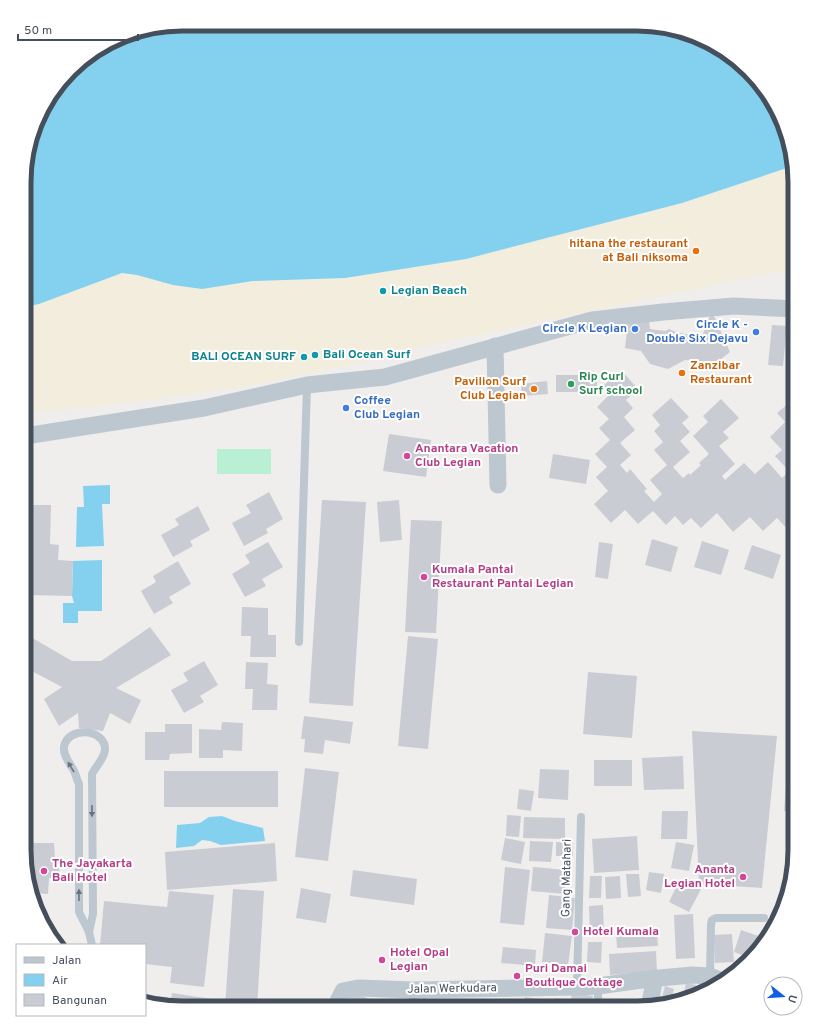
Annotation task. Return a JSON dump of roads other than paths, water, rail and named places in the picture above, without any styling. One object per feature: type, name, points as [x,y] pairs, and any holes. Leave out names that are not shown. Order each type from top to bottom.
[{"type":"street","points":[[31,435],[204,408],[306,386],[385,376],[592,320],[734,306],[788,309]]},
{"type":"street","points":[[495,346],[498,485]]},
{"type":"street","name":"Jalan Werkudara","points":[[338,1001],[343,991],[358,988],[414,990],[577,987],[692,975],[715,979]]},
{"type":"street","points":[[650,1001],[652,978]]},
{"type":"street","points":[[645,1001],[652,978]]},
{"type":"lane","points":[[299,642],[306,386]]},
{"type":"lane","points":[[89,932],[93,914],[92,774],[103,758],[105,751],[104,742],[97,735],[86,732],[77,732],[68,739],[64,747],[65,756],[79,784],[78,912],[89,932],[92,944]]},
{"type":"lane","name":"Gang Matahari","points":[[577,987],[581,817]]},
{"type":"lane","points":[[716,978],[710,924],[712,920],[716,918],[764,918]]},
{"type":"lane","points":[[598,986],[598,1001]]},
{"type":"lane","points":[[412,1001],[414,990]]},
{"type":"water","points":[[172,31],[656,32],[676,36],[704,47],[729,62],[744,75],[757,90],[768,107],[783,143],[788,168],[682,203],[466,259],[345,278],[253,281],[202,289],[173,285],[137,275],[122,273],[31,306],[31,172],[39,134],[51,107],[62,90],[75,75],[90,62],[107,51],[143,36]]},
{"type":"water","points":[[110,485],[110,504],[102,504],[104,546],[76,547],[77,507],[84,507],[83,486]]},
{"type":"water","points":[[102,560],[102,611],[78,611],[78,623],[63,623],[63,603],[74,603],[72,596],[73,561]]},
{"type":"water","points":[[222,816],[263,828],[265,841],[221,845],[202,840],[194,846],[176,848],[177,825],[200,823],[209,817]]},
{"type":"place","name":"hitana the restaurant at Bali niksoma","points":[[696,251]]},
{"type":"place","name":"Legian Beach","points":[[383,291]]},
{"type":"place","name":"Circle K Legian","points":[[635,329]]},
{"type":"place","name":"Circle K - Double Six Dejavu","points":[[756,332]]},
{"type":"place","name":"Bali Ocean Surf","points":[[315,355]]},
{"type":"place","name":"BALI OCEAN SURF","points":[[304,357]]},
{"type":"place","name":"Zanzibar Restaurant","points":[[682,373]]},
{"type":"place","name":"Rip Curl Surf school","points":[[571,384]]},
{"type":"place","name":"Pavilion Surf Club Legian","points":[[534,389]]},
{"type":"place","name":"Coffee Club Legian","points":[[346,408]]},
{"type":"place","name":"Anantara Vacation Club Legian","points":[[407,456]]},
{"type":"place","name":"Kumala Pantai Restaurant Pantai Legian","points":[[424,577]]},
{"type":"place","name":"The Jayakarta Bali Hotel","points":[[44,871]]},
{"type":"place","name":"Ananta Legian Hotel","points":[[743,877]]},
{"type":"place","name":"Hotel Kumala","points":[[575,932]]},
{"type":"place","name":"Hotel Opal Legian","points":[[382,960]]},
{"type":"place","name":"Puri Damai Boutique Cottage","points":[[517,976]]}]
